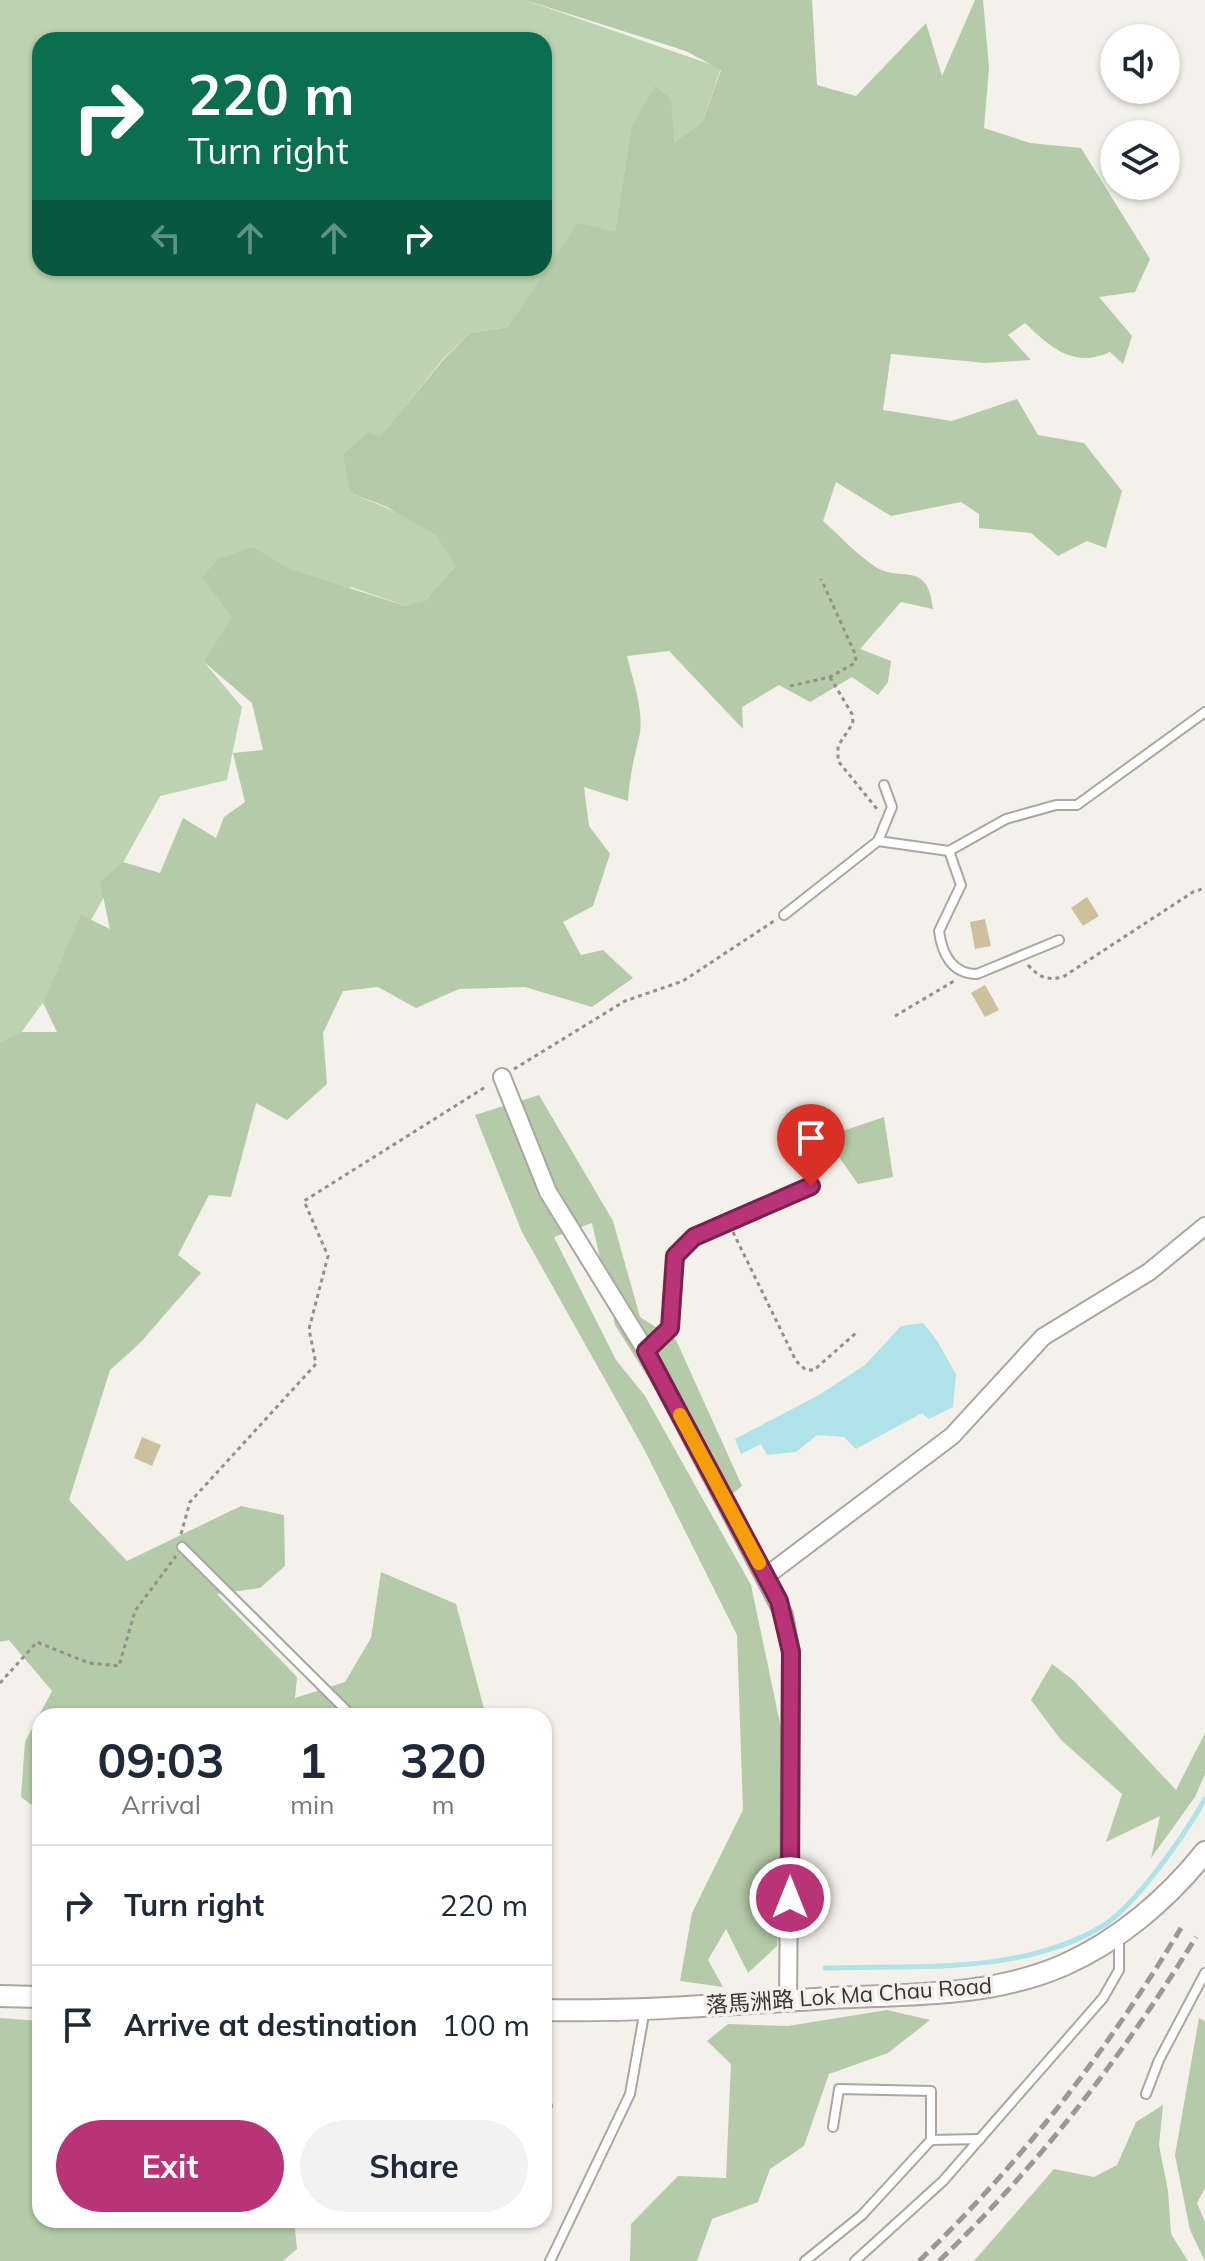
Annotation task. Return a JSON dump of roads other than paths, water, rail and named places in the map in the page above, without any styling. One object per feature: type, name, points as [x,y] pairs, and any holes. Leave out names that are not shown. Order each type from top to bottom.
[{"type":"street","points":[[502,1077],[548,1192],[602,1285],[646,1351],[784,1615],[791,1652],[788,2001]]},
{"type":"street","points":[[766,1576],[952,1436],[1043,1337],[1149,1272],[1205,1226]]},
{"type":"street","name":"落馬洲路 Lok Ma Chau Road","points":[[552,2010],[788,2001],[1005,1985],[1062,1966],[1119,1934],[1162,1898],[1205,1852]]},
{"type":"street","points":[[0,1996],[32,1997]]},
{"type":"lane","points":[[878,841],[949,851],[1006,819],[1056,805],[1077,805],[1205,712]]},
{"type":"lane","points":[[784,915],[878,841],[892,807],[884,785]]},
{"type":"lane","points":[[949,851],[961,885],[939,931],[952,967],[964,974],[977,974],[1059,940]]},
{"type":"lane","points":[[646,1351],[670,1328],[675,1256],[694,1237],[811,1186]]},
{"type":"lane","points":[[182,1547],[344,1708]]},
{"type":"lane","points":[[855,2261],[943,2181],[1103,1998],[1119,1970],[1119,1934]]},
{"type":"lane","points":[[1146,2094],[1159,2060],[1201,1991],[1205,1973]]},
{"type":"lane","points":[[550,2261],[630,2094],[645,2008]]},
{"type":"lane","points":[[805,2261],[862,2215],[931,2140],[931,2091],[839,2089],[833,2127]]},
{"type":"lane","points":[[931,2140],[980,2139]]},
{"type":"water","points":[[923,1323],[956,1374],[953,1407],[929,1419],[922,1413],[856,1449],[844,1437],[817,1435],[796,1452],[767,1455],[761,1444],[741,1454],[735,1439],[819,1395],[865,1365],[901,1326]]},
{"type":"waterway","points":[[825,1968],[967,1964],[1036,1953],[1069,1942],[1101,1927],[1129,1903],[1173,1849],[1205,1799]]},
{"type":"railway","points":[[919,2261],[993,2184],[1061,2103],[1123,2018],[1181,1928]]},
{"type":"railway","points":[[939,2261],[1012,2186],[1078,2107],[1139,2024],[1196,1937]]}]
